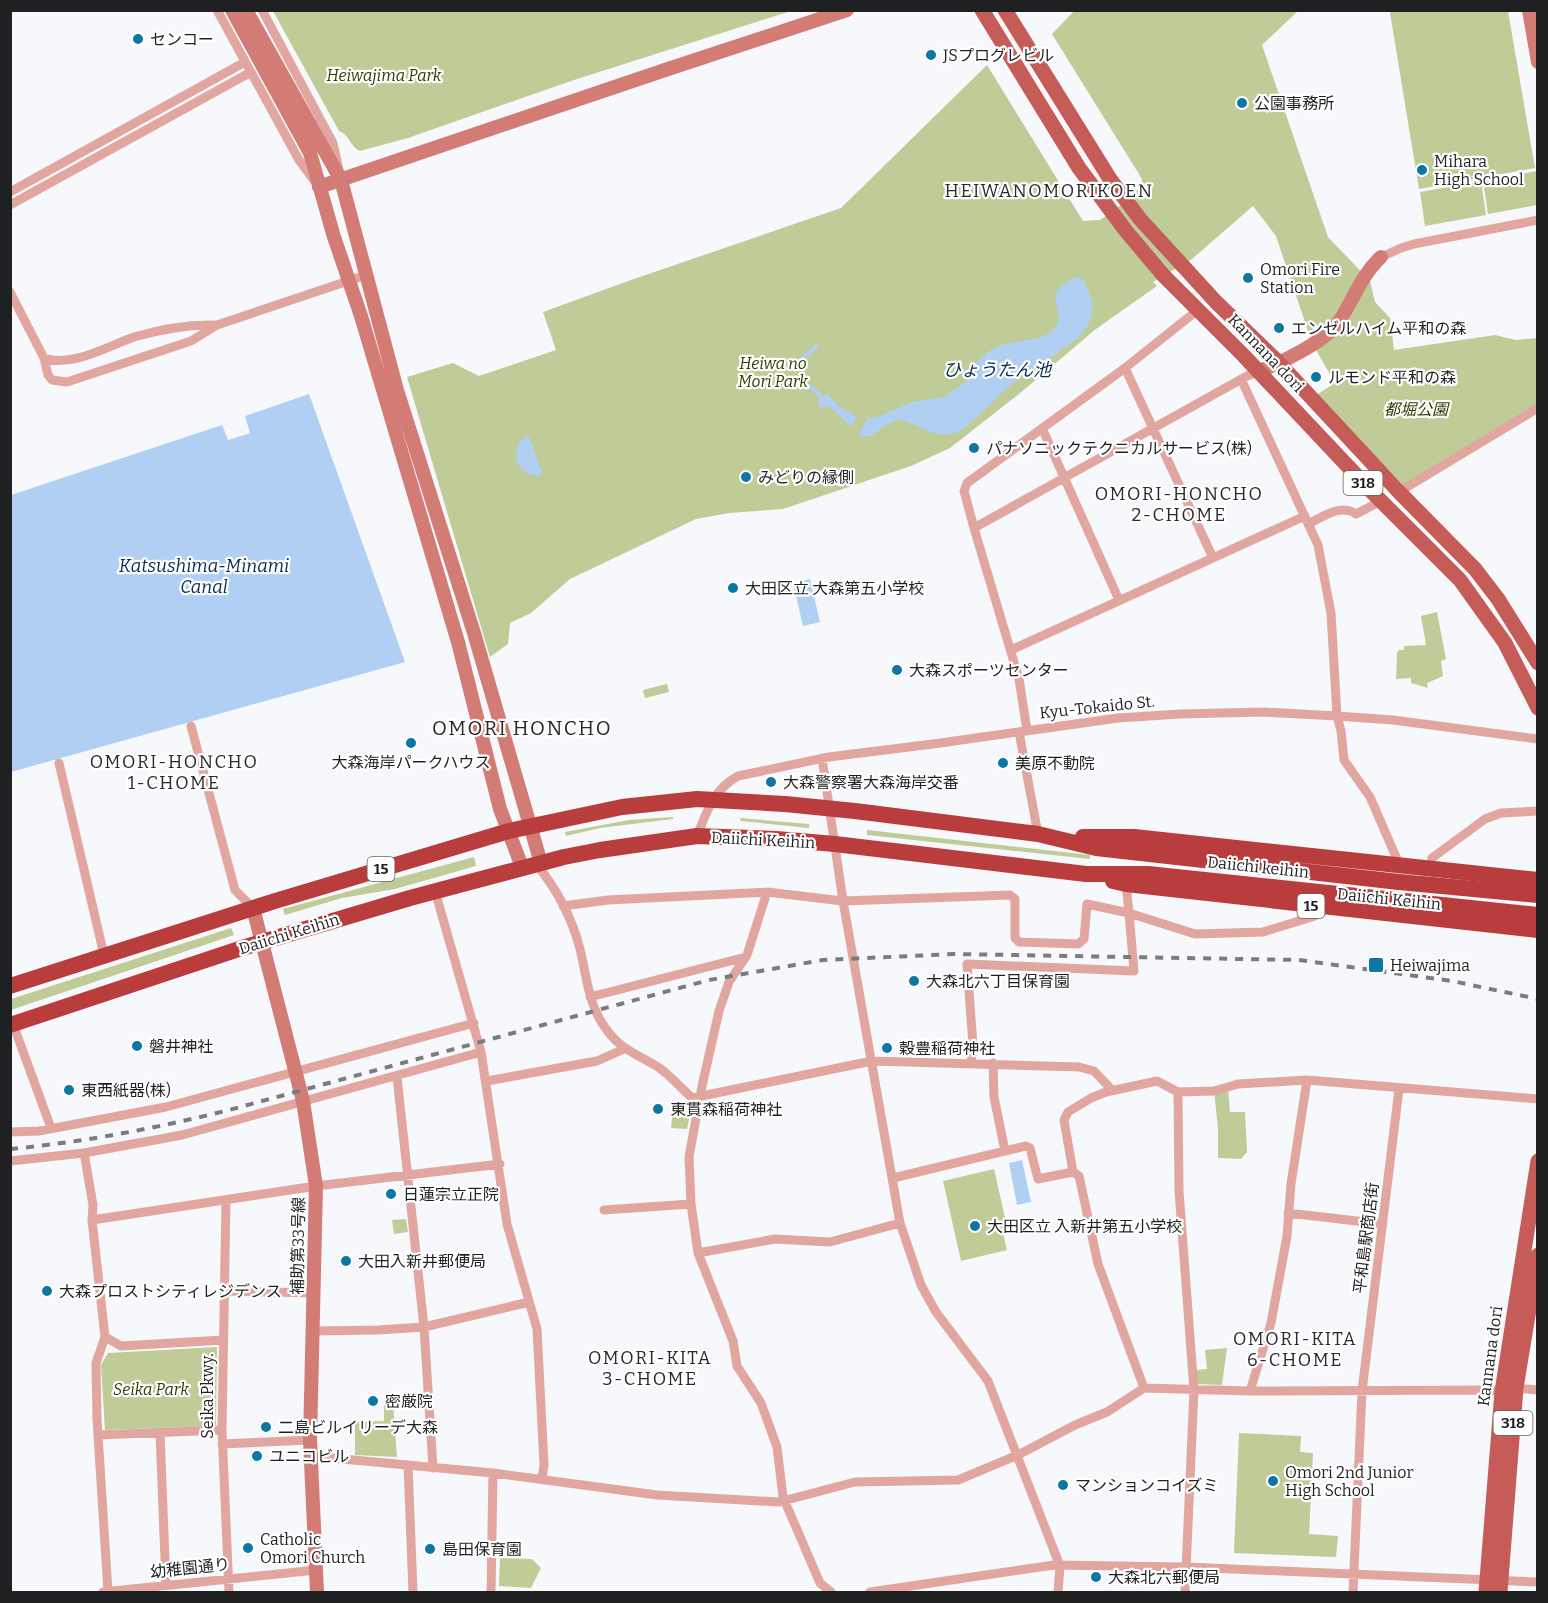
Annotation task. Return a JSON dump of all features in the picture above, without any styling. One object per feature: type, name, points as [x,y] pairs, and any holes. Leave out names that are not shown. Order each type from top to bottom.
[{"type":"highway","name":"15","points":[[10,986],[253,908],[509,831],[622,807],[712,799],[830,808],[1045,835]]},
{"type":"highway","name":"Daiichi keihin","points":[[1045,835],[1096,848],[1400,874],[1538,896]]},
{"type":"highway","name":"Daiichi Keihin","points":[[12,1025],[262,941],[435,891],[600,850],[697,836],[835,844],[1086,874],[1148,874],[1538,915]]},
{"type":"highway","name":"15","points":[[1400,874],[1438,870],[1538,880]]},
{"type":"highway","points":[[1438,870],[1465,883],[1520,902],[1538,903]]},
{"type":"highway","name":"15","points":[[1086,874],[1126,884],[1538,930]]},
{"type":"main road","name":"Kannana dori","points":[[982,10],[1079,168],[1126,231],[1164,276],[1460,580],[1505,643],[1538,708]]},
{"type":"main road","name":"Kannana dori","points":[[1005,10],[1110,179],[1140,219],[1181,265],[1279,363],[1399,492],[1475,569],[1498,599],[1538,663]]},
{"type":"main road","name":"Kannana dori","points":[[1494,1586],[1509,1390],[1538,1161]]},
{"type":"main road","name":"Kannana dori","points":[[1509,1390],[1538,1256]]},
{"type":"street","points":[[217,10],[299,160],[319,188]]},
{"type":"street","points":[[232,10],[250,16],[341,180],[397,390],[474,633],[529,826],[533,865]]},
{"type":"street","points":[[319,188],[847,10]]},
{"type":"street","points":[[1529,10],[1538,62]]},
{"type":"street","points":[[250,16],[310,153],[348,281],[361,315],[458,642],[492,776],[509,831],[533,865],[551,882],[564,906],[580,948],[591,997],[602,1023],[624,1048],[660,1068],[692,1098],[872,1061],[1086,1067],[1094,1071],[1112,1090]]},
{"type":"street","points":[[10,192],[245,62]]},
{"type":"street","points":[[10,205],[251,72]]},
{"type":"street","points":[[974,528],[1152,427],[1241,379],[1279,363],[1332,330],[1371,266],[1381,257],[1414,244],[1538,220]]},
{"type":"street","points":[[10,292],[44,358],[48,375],[52,380],[67,382],[192,341],[217,324],[366,275]]},
{"type":"street","points":[[1045,835],[1023,731],[1019,679],[963,491],[967,483],[1125,368],[1198,309]]},
{"type":"street","points":[[44,358],[64,362],[159,331],[192,324],[217,324]]},
{"type":"street","points":[[1125,368],[1212,558]]},
{"type":"street","points":[[1241,379],[1318,545],[1331,613],[1338,716],[1344,760],[1370,797],[1400,874]]},
{"type":"street","points":[[1399,492],[1538,408]]},
{"type":"street","points":[[1042,428],[1119,600]]},
{"type":"street","points":[[1011,650],[1212,558],[1307,520],[1338,510],[1350,510],[1356,514],[1381,501]]},
{"type":"street","name":"Kyu-Tokaido St.","points":[[697,836],[712,799],[730,780],[738,776],[822,758],[1118,718],[1263,712],[1393,720],[1538,739]]},
{"type":"street","points":[[191,726],[235,890],[253,908]]},
{"type":"street","points":[[822,758],[843,901],[900,1223],[921,1285],[936,1312],[988,1381],[1060,1566],[1058,1593]]},
{"type":"street","points":[[59,763],[104,955]]},
{"type":"street","points":[[1438,870],[1432,858],[1485,819],[1501,813],[1538,811]]},
{"type":"street","points":[[971,1063],[973,1045],[966,964],[1134,971],[1126,884]]},
{"type":"street","points":[[435,891],[482,1052],[507,1224],[537,1329],[544,1465],[542,1479]]},
{"type":"street","points":[[564,906],[609,900],[767,892],[843,901],[1010,895],[1016,899],[1015,938],[1020,942],[1079,944],[1084,939],[1086,904],[1088,903],[1129,913],[1195,934],[1263,932],[1315,916],[1317,907]]},
{"type":"street","points":[[767,892],[746,957],[729,982],[719,1011],[689,1157],[691,1204],[698,1253],[733,1341],[737,1365],[761,1403],[777,1446],[785,1500],[820,1583],[831,1593]]},
{"type":"street","name":"補助第33号線","points":[[253,908],[303,1101],[316,1186],[310,1456],[317,1593]]},
{"type":"street","points":[[591,997],[746,957]]},
{"type":"street","points":[[10,1132],[51,1128],[166,1107],[474,1023]]},
{"type":"street","points":[[12,1025],[51,1128]]},
{"type":"street","points":[[487,1081],[597,1061],[624,1048]]},
{"type":"street","points":[[10,1161],[84,1153],[182,1135],[482,1052]]},
{"type":"street","points":[[993,1063],[994,1097],[1005,1151]]},
{"type":"street","points":[[397,1077],[424,1327],[433,1468]]},
{"type":"street","points":[[1073,1173],[1064,1120],[1068,1112],[1091,1098],[1112,1090],[1157,1081],[1178,1092],[1214,1091],[1238,1084],[1307,1080],[1538,1099]]},
{"type":"street","points":[[1250,1391],[1271,1323],[1287,1236],[1291,1184],[1307,1080]]},
{"type":"street","name":"平和島駅商店街","points":[[1353,1593],[1362,1391],[1399,1089]]},
{"type":"street","points":[[1178,1092],[1179,1191],[1194,1390],[1185,1593]]},
{"type":"street","points":[[892,1178],[1026,1146],[1030,1148],[1038,1179],[1073,1173],[1079,1176],[1098,1264],[1144,1389]]},
{"type":"street","points":[[84,1153],[93,1205],[92,1220],[105,1337],[96,1363],[108,1592]]},
{"type":"street","points":[[92,1220],[316,1186],[500,1164]]},
{"type":"street","name":"Seika Pkwy.","points":[[226,1200],[222,1444],[229,1593]]},
{"type":"street","points":[[604,1210],[691,1204]]},
{"type":"street","points":[[1288,1213],[1383,1224]]},
{"type":"street","points":[[698,1253],[775,1239],[830,1242],[900,1223]]},
{"type":"street","points":[[224,1291],[314,1293]]},
{"type":"street","points":[[313,1331],[424,1327],[529,1302]]},
{"type":"street","points":[[105,1337],[121,1346],[223,1340]]},
{"type":"street","points":[[310,1456],[493,1473],[657,1495],[774,1502],[855,1482],[958,1480],[1018,1455],[1075,1425],[1107,1412],[1144,1389],[1538,1390]]},
{"type":"street","points":[[98,1435],[222,1430]]},
{"type":"street","points":[[160,1433],[166,1585]]},
{"type":"street","points":[[222,1444],[310,1440]]},
{"type":"street","points":[[408,1465],[413,1593]]},
{"type":"street","points":[[491,1593],[493,1473]]},
{"type":"street","points":[[870,1593],[1060,1566],[1186,1567],[1353,1574],[1494,1586],[1538,1582]]},
{"type":"street","name":"幼稚園通り","points":[[103,1593],[316,1570]]},
{"type":"green space","name":"Heiwa no Mori Park","points":[[1075,10],[1298,11],[1262,45],[1328,237],[1370,281],[1375,302],[1390,318],[1394,350],[1495,335],[1516,340],[1538,338],[1537,407],[1404,486],[1316,395],[1335,383],[1312,343],[1276,236],[1253,206],[1192,259],[1153,282],[1157,286],[1096,329],[950,448],[911,466],[783,509],[729,513],[696,519],[570,579],[531,613],[510,623],[508,644],[490,657],[407,377],[453,363],[479,376],[556,350],[543,312],[841,208],[987,65],[1083,221],[1100,220],[1133,196],[1141,185],[1142,179],[1052,34]]},
{"type":"green space","points":[[1393,10],[1508,11],[1535,168],[1419,189],[1390,13]]},
{"type":"green space","name":"Heiwajima Park","points":[[273,11],[791,11],[574,80],[408,138],[360,151],[354,147],[346,135],[339,131]]},
{"type":"green space","points":[[1537,171],[1537,205],[1488,214],[1483,181]]},
{"type":"green space","points":[[1481,181],[1486,215],[1425,226],[1420,192]]},
{"type":"green space","points":[[1437,612],[1446,659],[1441,661],[1443,676],[1427,683],[1428,688],[1411,683],[1411,678],[1396,679],[1397,653],[1399,650],[1404,650],[1404,646],[1426,645],[1421,616]]},
{"type":"green space","points":[[667,684],[669,692],[645,698],[643,690]]},
{"type":"green space","points":[[673,817],[673,819],[600,828],[566,836],[565,832],[629,820]]},
{"type":"green space","points":[[740,818],[809,824],[809,828],[741,821]]},
{"type":"green space","points":[[867,830],[1090,855],[1090,859],[867,835]]},
{"type":"green space","points":[[474,857],[476,866],[395,889],[342,898],[285,915],[283,909]]},
{"type":"green space","points":[[231,928],[234,935],[11,1010],[11,999]]},
{"type":"green space","points":[[1228,1087],[1230,1112],[1245,1112],[1247,1152],[1241,1159],[1218,1158],[1214,1091]]},
{"type":"green space","points":[[692,1106],[687,1129],[671,1128],[673,1110]]},
{"type":"green space","points":[[994,1169],[1008,1231],[1003,1233],[1007,1250],[961,1261],[943,1181]]},
{"type":"green space","points":[[406,1219],[408,1232],[394,1234],[392,1220]]},
{"type":"green space","name":"Seika Park","points":[[217,1347],[216,1426],[105,1430],[101,1365],[108,1353]]},
{"type":"green space","points":[[1227,1348],[1222,1385],[1197,1384],[1195,1370],[1207,1369],[1205,1350]]},
{"type":"green space","points":[[384,1403],[393,1403],[397,1457],[355,1455],[355,1422],[384,1421]]},
{"type":"green space","points":[[1239,1433],[1301,1436],[1300,1452],[1313,1453],[1309,1534],[1338,1536],[1336,1557],[1234,1553]]},
{"type":"green space","points":[[500,1558],[532,1559],[541,1568],[531,1588],[499,1586]]},
{"type":"water","name":"ひょうたん池","points":[[1076,277],[1085,282],[1092,302],[1092,315],[1086,328],[1073,342],[1009,387],[960,431],[943,435],[936,434],[899,419],[871,436],[858,435],[868,418],[877,417],[912,402],[944,397],[974,377],[974,365],[997,347],[1043,336],[1050,332],[1059,320],[1055,298],[1057,290]]},
{"type":"water","name":"Katsushima-Minami Canal","points":[[309,394],[405,662],[11,772],[11,495],[222,425],[228,440],[250,433],[245,416]]},
{"type":"water","points":[[828,394],[837,405],[857,417],[851,427],[829,406],[821,408],[818,403],[821,396]]},
{"type":"water","points":[[528,435],[543,475],[526,472],[516,459],[518,443]]},
{"type":"water","points":[[810,579],[820,622],[803,626],[793,583]]},
{"type":"water","points":[[1022,1160],[1031,1202],[1017,1205],[1009,1163]]},
{"type":"waterway","points":[[817,346],[801,359],[804,384],[814,389],[823,400]]},
{"type":"railway","points":[[10,1149],[93,1138],[202,1117],[709,980],[823,960],[954,954],[1299,960],[1452,981],[1538,999]]},
{"type":"place","name":"センコー","points":[[138,39]]},
{"type":"place","name":"JSプログレビル","points":[[931,55]]},
{"type":"place","name":"公園事務所","points":[[1242,103]]},
{"type":"place","name":"Mihara High School","points":[[1422,170]]},
{"type":"place","name":"Omori Fire Station","points":[[1248,278]]},
{"type":"place","name":"エンゼルハイム平和の森","points":[[1279,328]]},
{"type":"place","name":"ルモンド平和の森","points":[[1316,377]]},
{"type":"place","name":"パナソニックテクニカルサービス(株)","points":[[974,448]]},
{"type":"place","name":"みどりの縁側","points":[[746,477]]},
{"type":"place","name":"大田区立 大森第五小学校","points":[[733,588]]},
{"type":"place","name":"大森スポーツセンター","points":[[897,670]]},
{"type":"place","name":"大森海岸パークハウス","points":[[411,743]]},
{"type":"place","name":"美原不動院","points":[[1003,763]]},
{"type":"place","name":"大森警察署大森海岸交番","points":[[771,782]]},
{"type":"place","name":"Heiwajima","points":[[1376,965]]},
{"type":"place","name":"大森北六丁目保育園","points":[[914,981]]},
{"type":"place","name":"磐井神社","points":[[137,1046]]},
{"type":"place","name":"穀豊稲荷神社","points":[[887,1048]]},
{"type":"place","name":"東西紙器(株)","points":[[69,1090]]},
{"type":"place","name":"東貫森稲荷神社","points":[[658,1109]]},
{"type":"place","name":"日蓮宗立正院","points":[[391,1194]]},
{"type":"place","name":"大田区立 入新井第五小学校","points":[[975,1226]]},
{"type":"place","name":"大田入新井郵便局","points":[[346,1261]]},
{"type":"place","name":"大森プロストシティレジデンス","points":[[47,1291]]},
{"type":"place","name":"密厳院","points":[[373,1401]]},
{"type":"place","name":"二島ビルイリーデ大森","points":[[266,1427]]},
{"type":"place","name":"ユニコビル","points":[[257,1456]]},
{"type":"place","name":"Omori 2nd Junior High School","points":[[1273,1481]]},
{"type":"place","name":"マンションコイズミ","points":[[1063,1485]]},
{"type":"place","name":"Catholic Omori Church","points":[[248,1548]]},
{"type":"place","name":"島田保育園","points":[[430,1549]]},
{"type":"place","name":"大森北六郵便局","points":[[1096,1577]]},
{"type":"district","name":"HEIWANOMORIKOEN","points":[[1049,191]]},
{"type":"district","name":"OMORI-HONCHO 2-CHOME","points":[[1179,504]]},
{"type":"district","name":"OMORI HONCHO","points":[[522,728]]},
{"type":"district","name":"OMORI-HONCHO 1-CHOME","points":[[174,772]]},
{"type":"district","name":"OMORI-KITA 6-CHOME","points":[[1295,1349]]},
{"type":"district","name":"OMORI-KITA 3-CHOME","points":[[650,1368]]},
{"type":"park label","name":"都堀公園","points":[[1416,409]]}]
